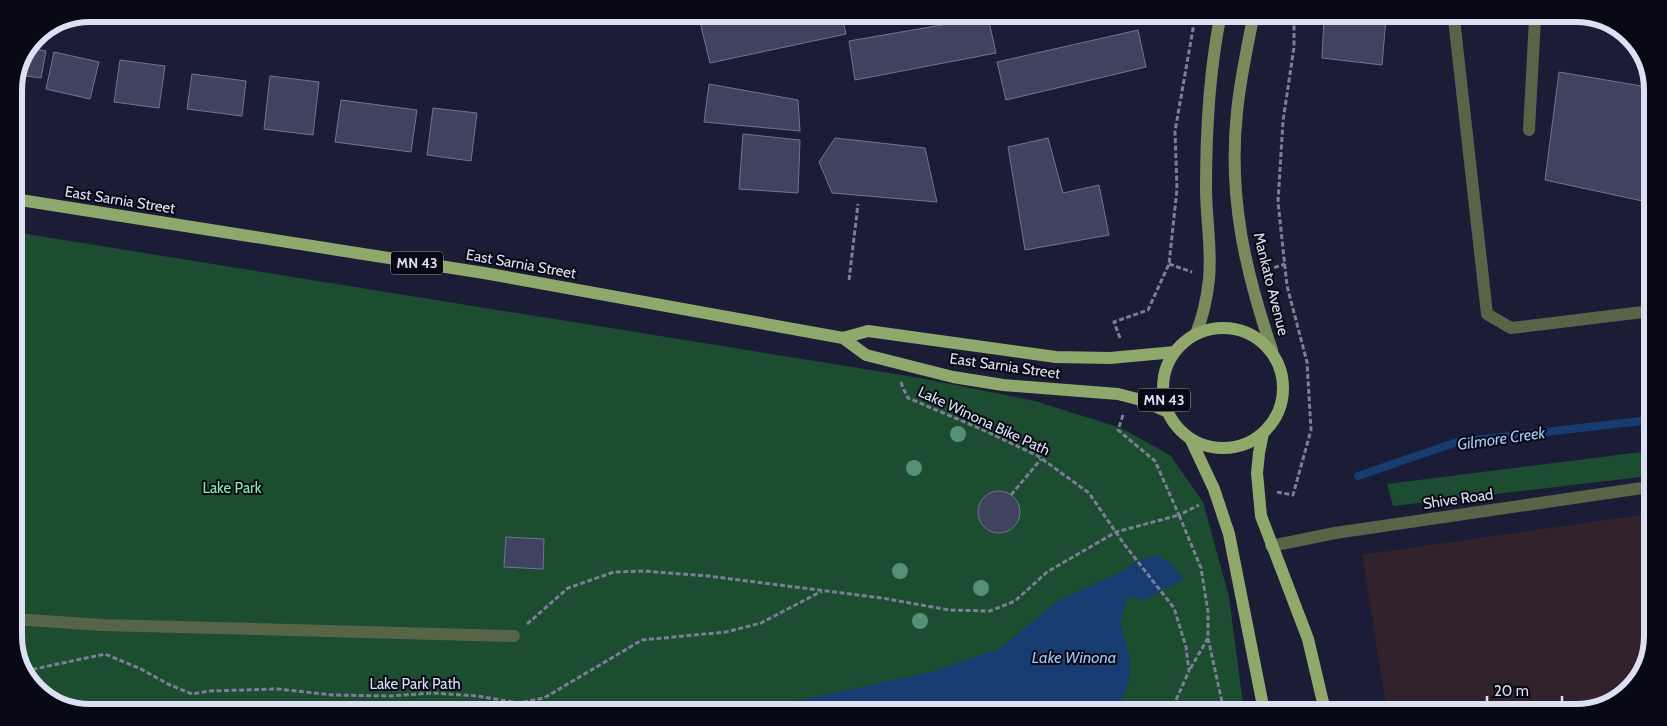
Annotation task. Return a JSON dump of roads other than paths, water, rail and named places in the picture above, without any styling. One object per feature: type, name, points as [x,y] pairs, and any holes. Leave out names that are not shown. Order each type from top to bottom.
[{"type":"main road","points":[[1196,334],[1204,310],[1209,278],[1206,149],[1210,87],[1219,22]]},
{"type":"main road","name":"Mankato Avenue","points":[[1191,440],[1208,445],[1228,447],[1247,442],[1263,433],[1278,413],[1284,390],[1283,375],[1256,305],[1244,254],[1236,202],[1234,150],[1236,112],[1241,75],[1252,22]]},
{"type":"main road","name":"East Sarnia Street","points":[[23,200],[484,273],[843,338],[868,331],[1056,357],[1110,358],[1176,352]]},
{"type":"main road","name":"Mankato Avenue","points":[[1196,334],[1215,329],[1239,330],[1260,340],[1272,350]]},
{"type":"main road","name":"MN 43","points":[[1196,334],[1183,344],[1167,366],[1163,381],[1163,396],[1168,412],[1178,428],[1191,440],[1214,489],[1229,534],[1263,704]]},
{"type":"main road","name":"East Sarnia Street","points":[[843,338],[866,355],[953,377],[1003,385],[1118,394],[1141,400],[1168,412]]},
{"type":"main road","name":"Mankato Avenue","points":[[1263,433],[1257,473],[1258,496],[1262,516],[1271,546],[1292,594],[1308,639],[1323,704]]},
{"type":"street","points":[[1454,22],[1487,314],[1511,328],[1644,312]]},
{"type":"street","points":[[1529,130],[1534,22]]},
{"type":"street","name":"Shive Road","points":[[1271,546],[1335,533],[1644,488]]},
{"type":"street","points":[[23,620],[102,625],[514,636]]},
{"type":"water","name":"Lake Winona","points":[[1158,555],[1173,566],[1184,579],[1144,600],[1128,596],[1120,622],[1131,664],[1128,684],[1121,704],[756,704],[796,701],[932,672],[1001,648],[1059,600],[1115,575],[1138,561]]},
{"type":"waterway","name":"Gilmore Creek","points":[[1358,476],[1457,442],[1644,421]]},
{"type":"park label","name":"Lake Park","points":[[232,488]]}]
